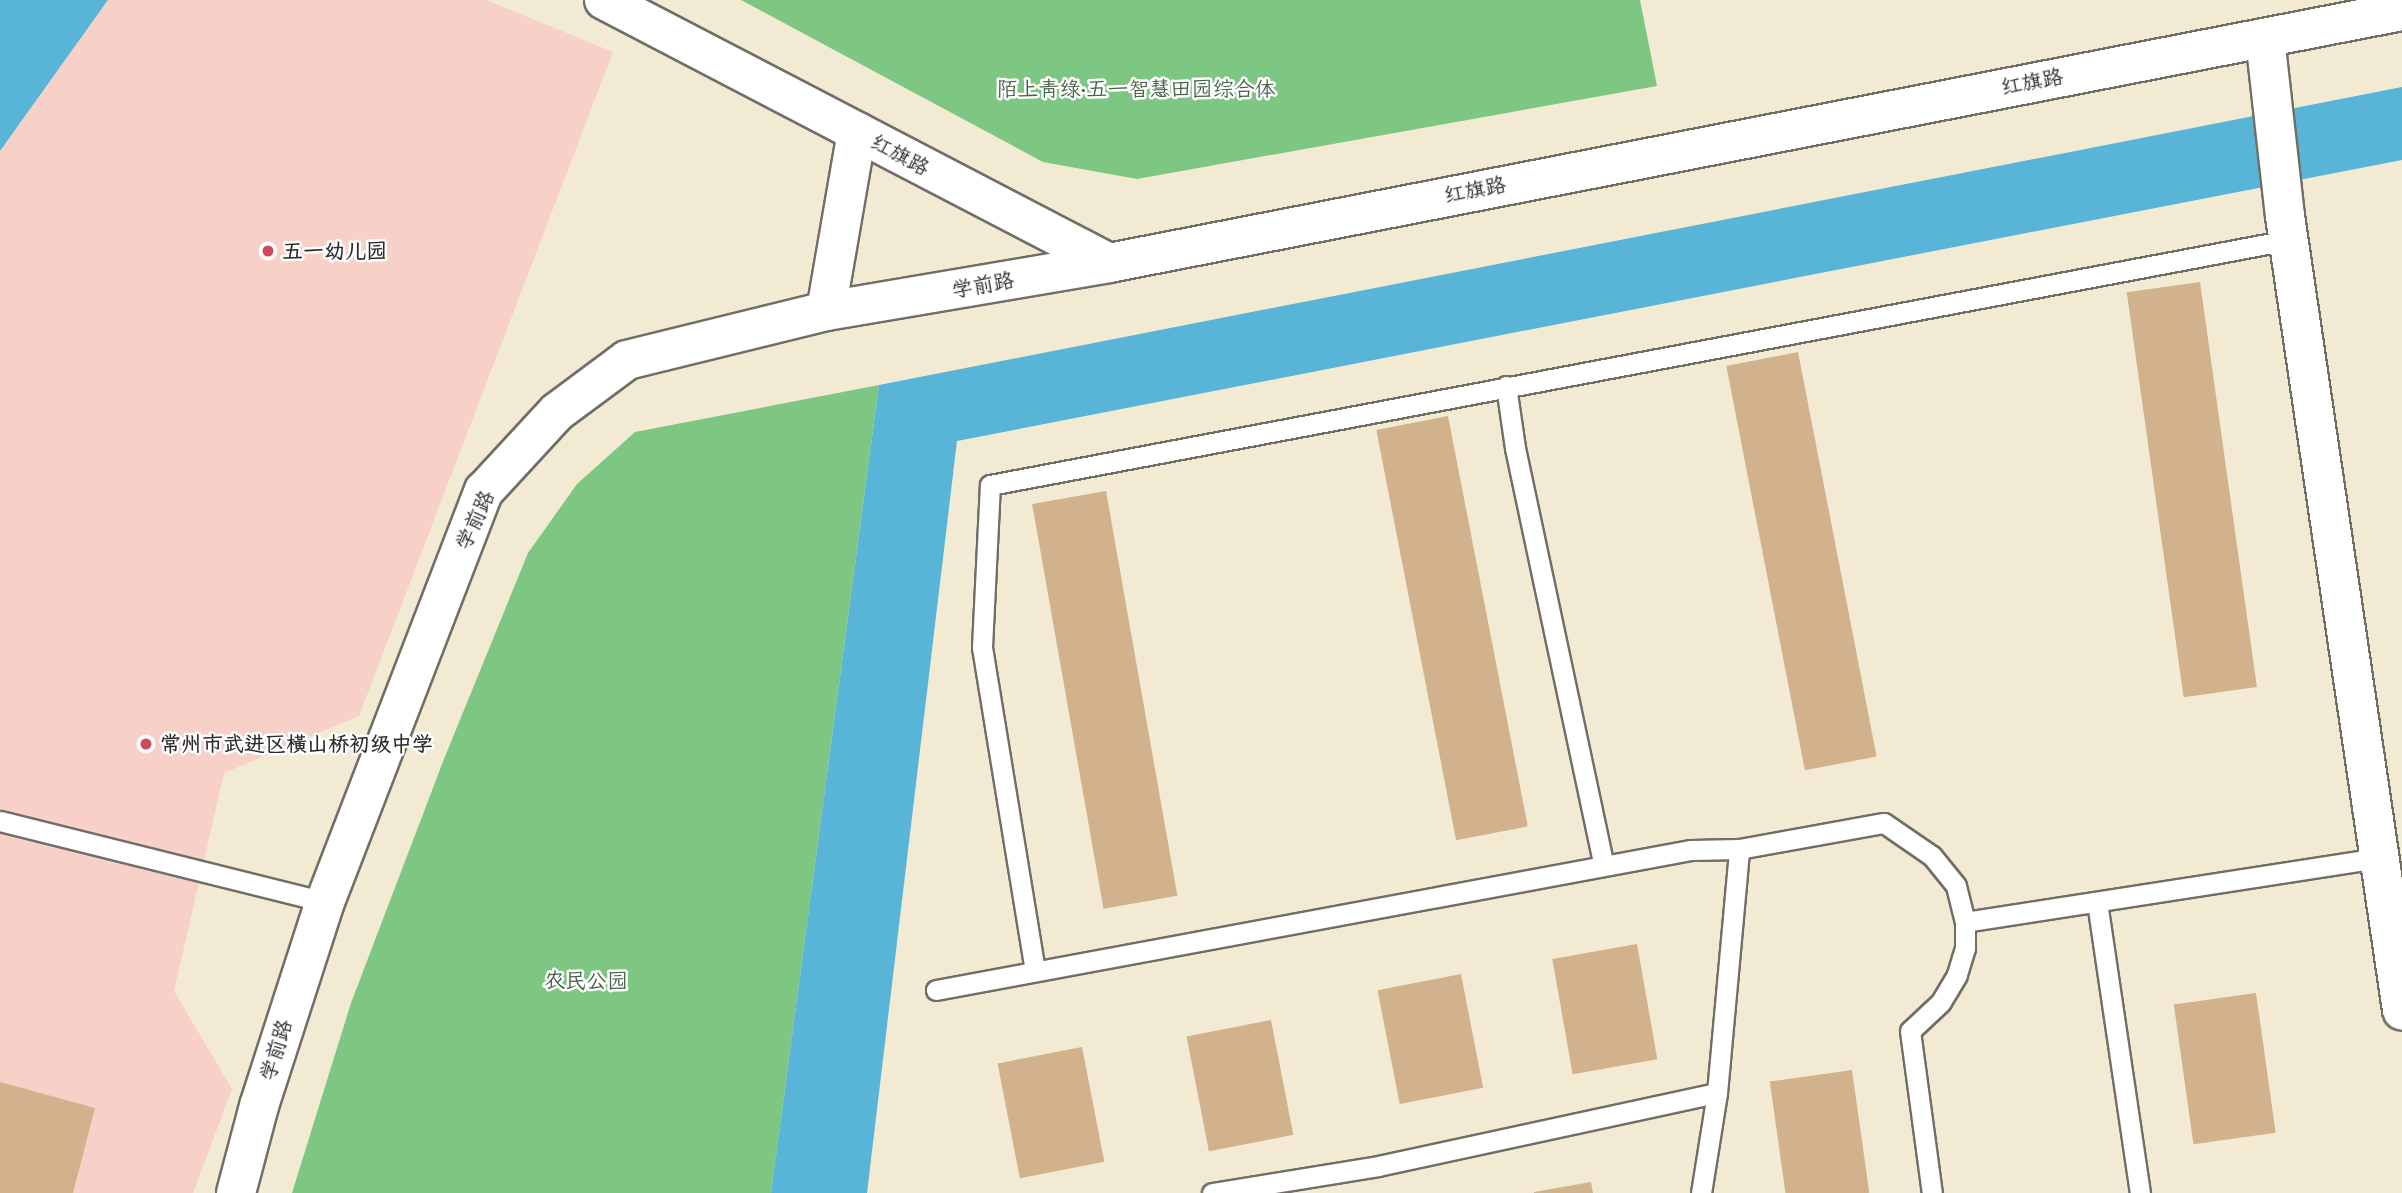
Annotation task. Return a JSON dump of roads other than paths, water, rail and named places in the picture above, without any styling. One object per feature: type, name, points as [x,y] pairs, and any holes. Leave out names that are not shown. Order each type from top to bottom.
[{"type":"street","name":"红旗路","points":[[604,0],[1109,263],[2402,11]]},
{"type":"street","points":[[2265,37],[2286,228],[2402,1010]]},
{"type":"street","points":[[826,312],[857,132]]},
{"type":"street","name":"学前路","points":[[236,1193],[325,902],[484,491],[557,412],[627,360],[826,312],[1109,263]]},
{"type":"lane","points":[[1035,971],[982,647],[990,485],[1506,386],[2286,228]]},
{"type":"lane","points":[[1506,386],[1515,448],[1604,866]]},
{"type":"lane","points":[[0,821],[325,902]]},
{"type":"lane","points":[[936,990],[1691,850],[1739,849],[1884,823],[1906,834],[1940,866],[1956,886],[1965,922],[1965,948],[1957,975],[1941,1002],[1910,1031],[1932,1193]]},
{"type":"lane","points":[[1701,1193],[1717,1093],[1739,849]]},
{"type":"lane","points":[[1965,922],[2379,858]]},
{"type":"lane","points":[[2097,902],[2140,1193]]},
{"type":"lane","points":[[1212,1193],[1378,1166],[1717,1093]]},
{"type":"water","points":[[0,0],[108,0],[0,151]]},
{"type":"water","points":[[2402,87],[2402,160],[957,441],[867,1193],[771,1193],[879,385]]},
{"type":"place","name":"五一幼儿园","points":[[268,251]]},
{"type":"place","name":"常州市武进区横山桥初级中学","points":[[146,744]]},
{"type":"park label","name":"陌上青绿·五一智慧田园综合体","points":[[1136,89]]},
{"type":"park label","name":"农民公园","points":[[586,981]]}]
